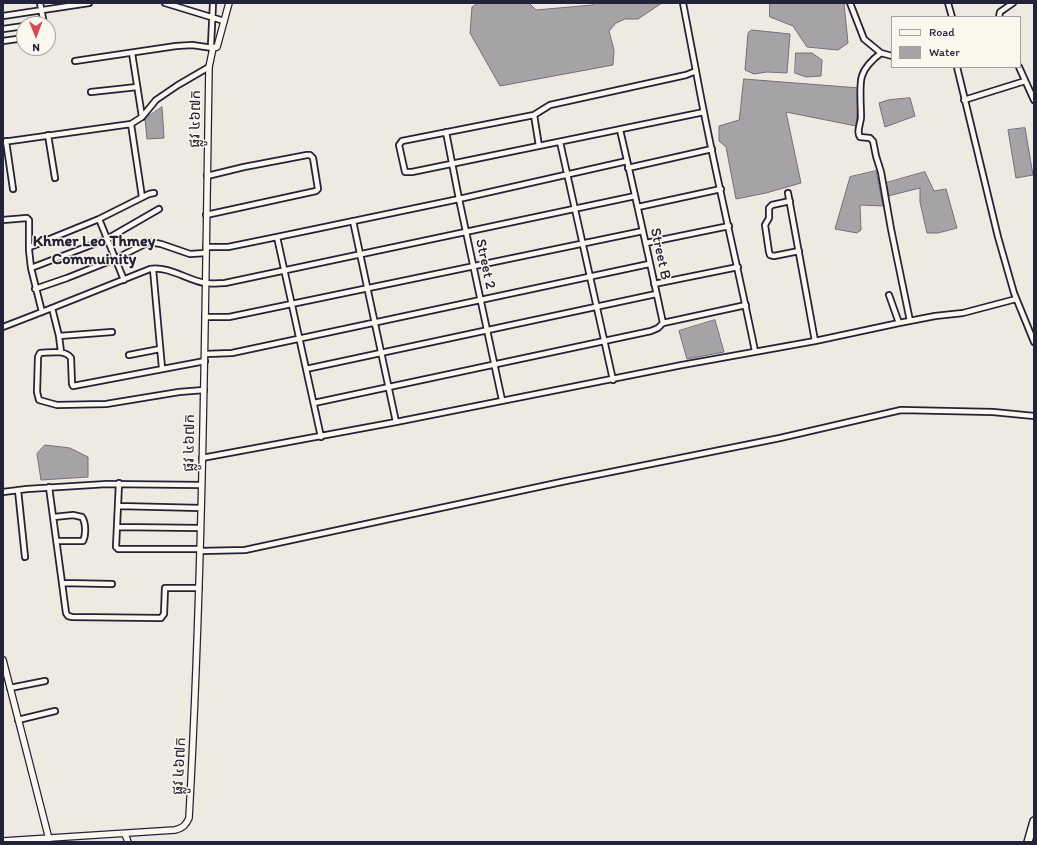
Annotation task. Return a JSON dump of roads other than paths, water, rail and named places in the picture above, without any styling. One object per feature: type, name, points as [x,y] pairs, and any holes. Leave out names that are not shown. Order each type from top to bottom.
[{"type":"main road","points":[[1028,842],[1034,822]]},
{"type":"street","points":[[40,3],[42,16]]},
{"type":"street","points":[[3,16],[89,3]]},
{"type":"street","points":[[165,3],[224,21]]},
{"type":"street","points":[[75,61],[176,46],[192,45],[213,48],[211,45],[213,3]]},
{"type":"street","name":"ផ្លូវ ៤៦៧ក","points":[[3,841],[50,840],[180,828],[185,825],[189,818],[196,698],[199,588],[205,357],[209,67],[213,48],[217,47],[229,3]]},
{"type":"street","points":[[683,3],[704,112],[755,352]]},
{"type":"street","points":[[850,3],[864,39],[881,53],[891,56]]},
{"type":"street","points":[[948,3],[952,16]]},
{"type":"street","points":[[999,16],[1000,12],[1013,3]]},
{"type":"street","points":[[3,29],[16,27]]},
{"type":"street","points":[[3,41],[16,39]]},
{"type":"street","points":[[132,53],[142,117]]},
{"type":"street","points":[[881,53],[866,67],[861,78],[861,116],[858,133],[860,137],[870,138],[873,140],[881,172],[910,321]]},
{"type":"street","points":[[13,188],[4,141],[131,124],[142,117],[156,100],[209,67]]},
{"type":"street","points":[[957,68],[998,236],[1016,299],[1034,342]]},
{"type":"street","points":[[1019,68],[1034,100]]},
{"type":"street","points":[[696,72],[550,105],[534,115],[402,141],[399,145],[405,172],[412,172],[704,112]]},
{"type":"street","points":[[964,100],[1025,81]]},
{"type":"street","points":[[91,92],[137,86]]},
{"type":"street","points":[[534,115],[539,146]]},
{"type":"street","points":[[131,124],[142,197]]},
{"type":"street","name":"Street B","points":[[620,130],[646,243],[662,323]]},
{"type":"street","name":"Street 2","points":[[446,132],[502,400]]},
{"type":"street","points":[[48,135],[55,178]]},
{"type":"street","points":[[560,142],[612,380]]},
{"type":"street","points":[[628,168],[712,149]]},
{"type":"street","points":[[206,215],[316,192],[318,189],[312,158],[307,155],[244,167],[207,176]]},
{"type":"street","points":[[206,247],[228,247],[277,237],[459,199],[627,161]]},
{"type":"street","points":[[638,207],[721,189]]},
{"type":"street","points":[[30,247],[99,219],[142,197],[154,193]]},
{"type":"street","points":[[788,193],[815,341]]},
{"type":"street","points":[[3,327],[154,269],[179,274],[205,283],[225,283],[635,196]]},
{"type":"street","points":[[790,201],[769,208],[769,218],[765,225],[769,252],[770,255],[774,256],[799,251]]},
{"type":"street","points":[[31,268],[107,238],[158,209]]},
{"type":"street","points":[[3,220],[27,218],[29,220],[31,268],[35,289],[42,312]]},
{"type":"street","points":[[99,219],[124,280]]},
{"type":"street","points":[[353,221],[396,422]]},
{"type":"street","points":[[646,243],[729,226]]},
{"type":"street","points":[[205,316],[230,317],[643,230]]},
{"type":"street","points":[[277,237],[321,437]]},
{"type":"street","points":[[35,289],[116,259],[149,242],[161,244],[190,254],[206,254]]},
{"type":"street","points":[[204,390],[179,392],[106,404],[57,405],[39,400],[37,392],[38,357],[40,353],[61,352],[69,355],[71,358],[73,386],[649,264]]},
{"type":"street","points":[[654,284],[738,267]]},
{"type":"street","points":[[154,269],[162,368]]},
{"type":"street","points":[[306,369],[656,294]]},
{"type":"street","points":[[889,295],[899,323]]},
{"type":"street","points":[[202,458],[321,437],[502,400],[815,341],[899,323],[936,316],[963,313],[1016,299]]},
{"type":"street","points":[[314,403],[651,331],[658,328],[662,323],[746,305]]},
{"type":"street","points":[[52,308],[59,336],[61,352]]},
{"type":"street","points":[[59,336],[112,332]]},
{"type":"street","points":[[130,355],[160,349]]},
{"type":"street","points":[[119,483],[116,547],[118,549],[245,550],[566,481],[780,438],[901,410],[993,412],[1034,416]]},
{"type":"street","points":[[3,492],[49,487],[119,483],[201,485]]},
{"type":"street","points":[[49,487],[66,612],[68,616],[161,618],[164,614],[165,588],[199,588]]},
{"type":"street","points":[[18,490],[25,557]]},
{"type":"street","points":[[118,506],[201,508]]},
{"type":"street","points":[[54,516],[73,515],[84,519],[84,541],[57,541]]},
{"type":"street","points":[[117,527],[200,528]]},
{"type":"street","points":[[62,583],[112,584]]},
{"type":"street","points":[[3,660],[50,840]]},
{"type":"street","points":[[10,688],[45,681]]},
{"type":"street","points":[[18,720],[55,711]]},
{"type":"street","points":[[125,834],[128,842]]},
{"type":"water","points":[[479,3],[529,3],[536,10],[592,5],[595,3],[662,3],[638,19],[625,19],[616,23],[609,31],[614,50],[613,65],[500,86],[470,33],[472,7]]},
{"type":"water","points":[[770,3],[844,3],[848,43],[838,50],[807,47],[793,26],[770,17]]},
{"type":"water","points":[[752,30],[790,34],[787,73],[767,72],[754,74],[745,70],[748,33]]},
{"type":"water","points":[[796,53],[812,53],[822,60],[821,76],[806,77],[795,73]]},
{"type":"water","points":[[744,79],[859,88],[856,126],[786,112],[801,183],[766,193],[736,199],[726,147],[719,141],[719,126],[739,120]]},
{"type":"water","points":[[910,98],[915,116],[885,127],[879,103],[888,100]]},
{"type":"water","points":[[162,107],[164,138],[147,139],[145,119]]},
{"type":"water","points":[[1025,128],[1033,175],[1016,178],[1008,130]]},
{"type":"water","points":[[876,171],[883,206],[860,205],[861,230],[857,233],[835,229],[850,177]]},
{"type":"water","points":[[925,172],[934,191],[946,189],[957,228],[938,233],[927,233],[920,202],[920,188],[888,196],[886,183]]},
{"type":"water","points":[[715,320],[724,352],[687,359],[679,331]]},
{"type":"water","points":[[45,445],[70,448],[88,457],[88,477],[41,480],[37,454]]},
{"type":"district","name":"Khmer Leo Thmey Commuinity","points":[[94,251]]}]
